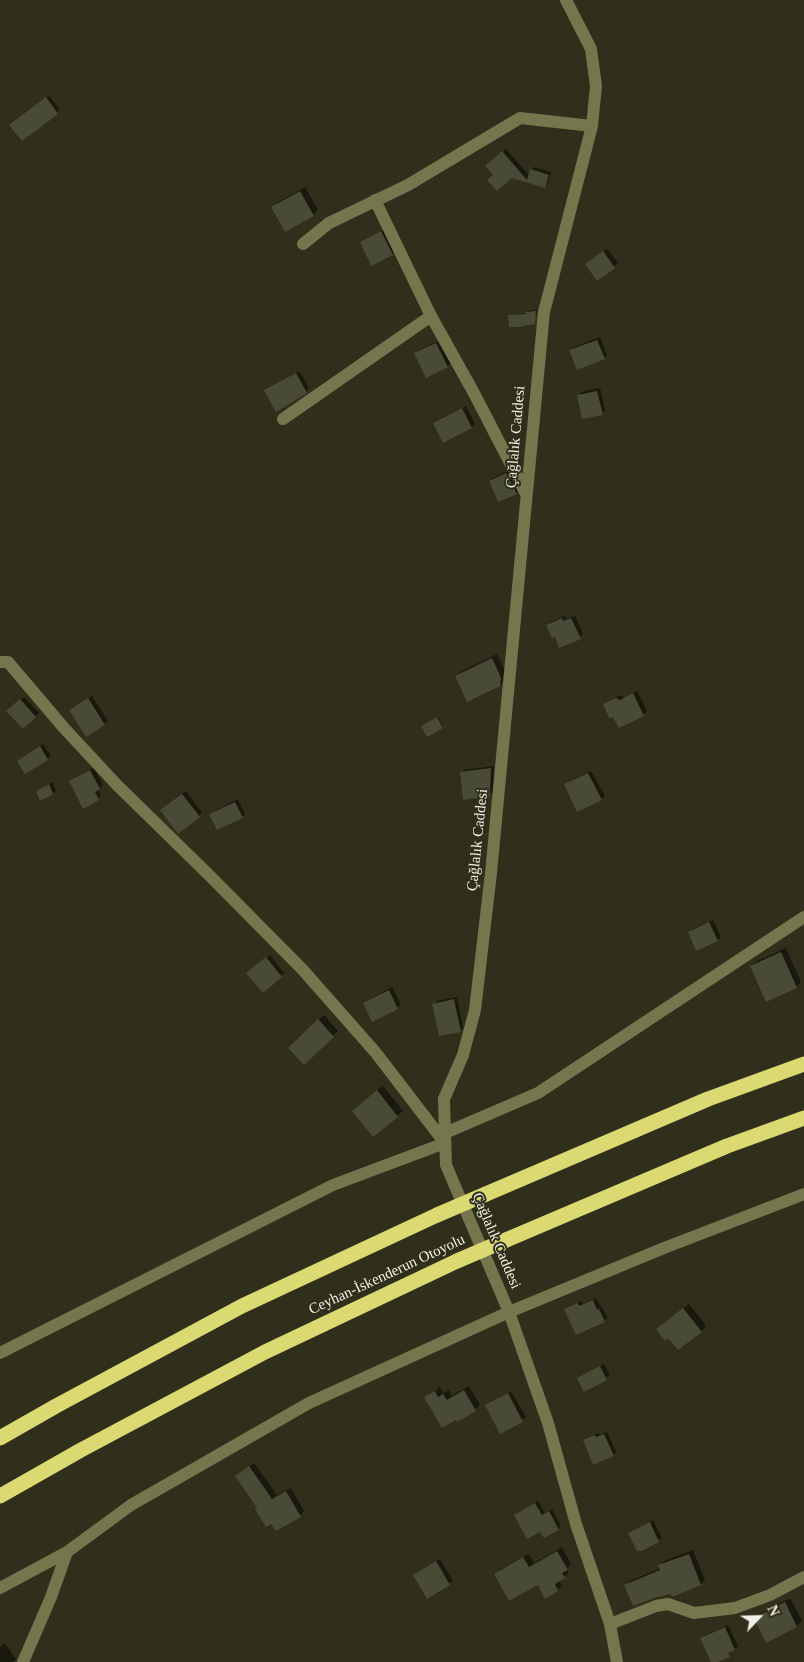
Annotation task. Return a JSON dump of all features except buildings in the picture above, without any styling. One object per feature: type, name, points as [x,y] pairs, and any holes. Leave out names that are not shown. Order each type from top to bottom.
[{"type":"highway","points":[[0,1438],[242,1306],[436,1215],[708,1099],[804,1064]]},
{"type":"highway","name":"Ceyhan-İskenderun Otoyolu","points":[[0,1496],[80,1450],[265,1352],[458,1261],[727,1146],[804,1118]]},
{"type":"street","name":"Çağlalık Caddesi","points":[[566,0],[591,49],[596,86],[592,126],[544,312],[491,873],[475,1010],[463,1055],[444,1099],[445,1138],[446,1165],[509,1312],[548,1423],[576,1524],[610,1624],[617,1662]]},
{"type":"street","points":[[303,244],[329,223],[408,185],[520,118],[592,126]]},
{"type":"street","points":[[375,200],[431,316],[475,394],[526,494]]},
{"type":"street","points":[[283,419],[431,316]]},
{"type":"street","points":[[0,662],[8,662],[64,728],[117,785],[303,970],[376,1053],[445,1138]]},
{"type":"street","points":[[0,1354],[333,1185],[445,1138],[538,1093],[804,917]]},
{"type":"street","points":[[0,1588],[67,1552],[131,1505],[309,1403],[509,1312],[664,1248],[804,1194]]},
{"type":"street","points":[[23,1662],[51,1597],[67,1552]]},
{"type":"street","points":[[610,1624],[656,1606],[668,1604],[694,1613],[735,1608],[770,1595],[804,1577]]}]
